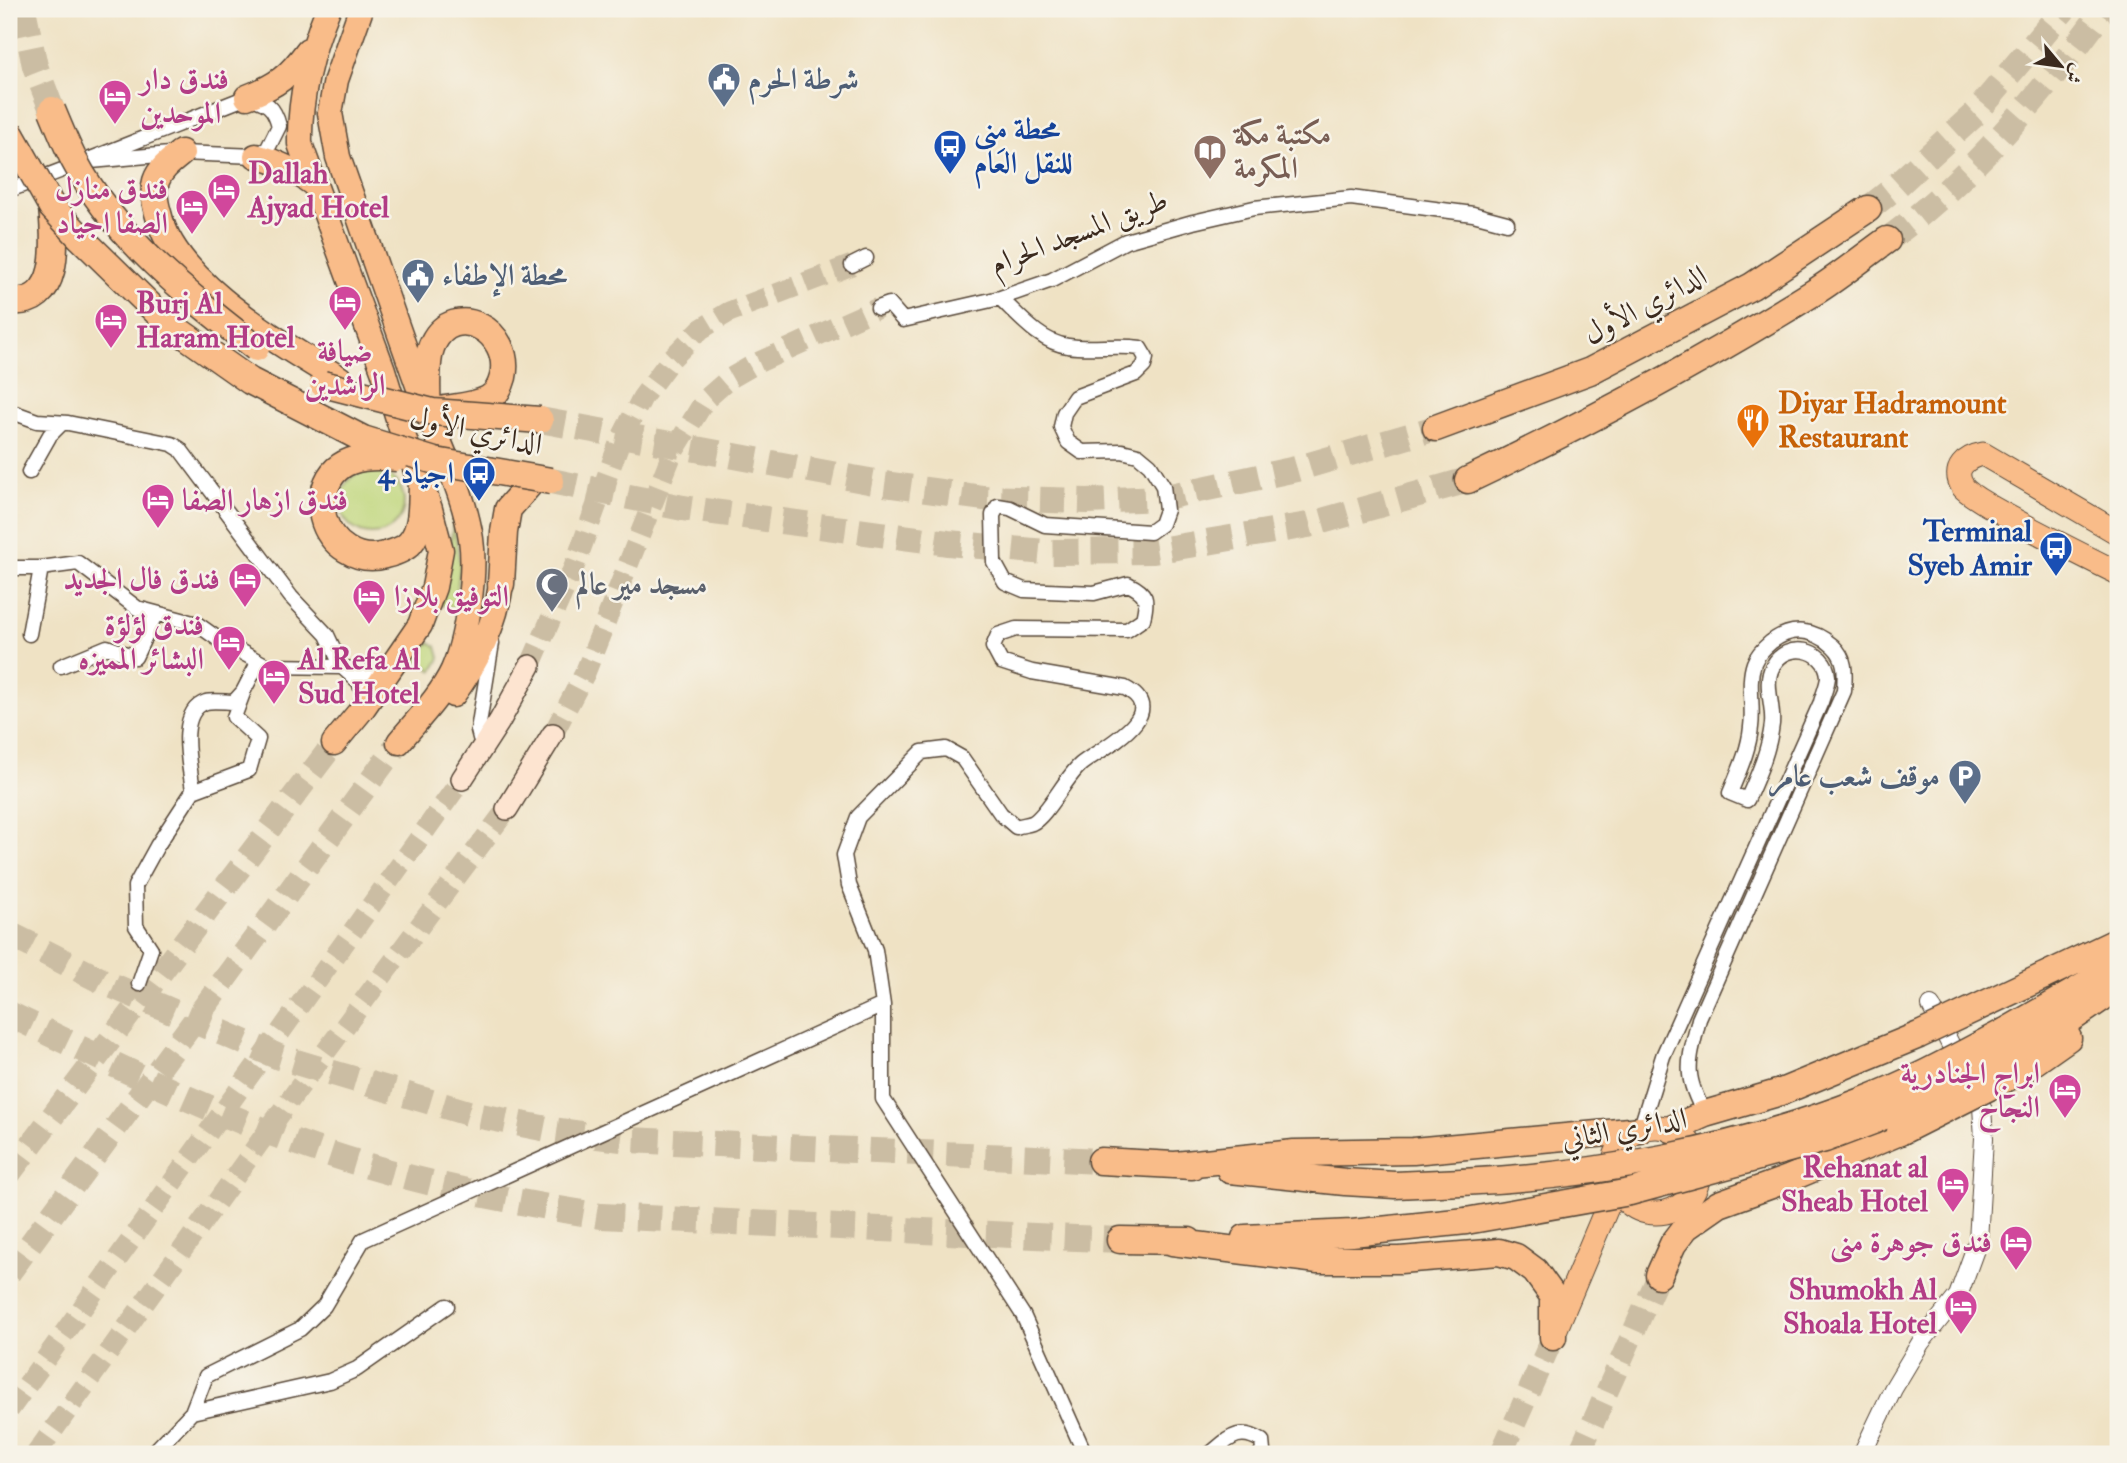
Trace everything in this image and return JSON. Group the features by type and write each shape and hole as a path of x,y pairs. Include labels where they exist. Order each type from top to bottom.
{"highway":[{"path":"328,9 315,41 299,115 300,144 422,486 441,550 420,625 383,681 334,743"},
{"path":"361,9 336,80 330,113 338,157 461,499 471,537 473,562 461,645 453,670 399,742 426,730 478,657 492,622 501,584"},
{"path":"247,97 272,87 291,73 315,41"},
{"name":"الدائري الأول","path":"52,110 74,161 110,214 155,264 197,302 257,348 331,382 430,412 540,420"},
{"name":"الدائري الأول","path":"9,131 52,207 81,238 169,324 250,381 363,439 435,461 542,480 508,509 501,584"},
{"path":"181,153 164,167 156,181 155,200 172,250 219,298 331,382"},
{"path":"256,156 278,162 315,185"},
{"path":"326,211 354,202"},
{"path":"9,301 27,300 40,292 53,268 55,244 52,207"},
{"name":"الدائري الأول","path":"1436,428 1590,371 1752,286 1868,209"},
{"path":"1468,480 1570,431 1714,351 1815,291 1887,240"},
{"path":"469,323 494,335 502,348 505,362 502,381 495,393 478,402 430,412 431,345 441,331 453,324 469,323"},
{"path":"422,486 420,522 410,543 395,552 376,558 363,558 344,548 323,517 325,485 337,468 355,458 381,456 435,461"},
{"path":"1671,1129 1705,1114 1781,1092 1919,1035 2042,977 2115,947"},
{"name":"الدائري الثاني","path":"1101,1161 1395,1185 1532,1179 1631,1163 1745,1139 1862,1101 1927,1074 2013,1051 2093,981 2115,947"},
{"name":"الدائري الثاني","path":"1120,1240 1172,1242 1352,1233 1466,1221 1630,1192 1825,1139 1873,1121 1920,1100 2013,1051 2071,1019 2118,987"},
{"path":"1659,1275 1673,1244 1686,1227 1718,1204 1827,1164 1900,1132 2013,1051 2118,1005"},
{"path":"1175,1165 1294,1153 1413,1151 1640,1129"},
{"path":"1172,1242 1318,1260 1400,1260 1499,1252 1516,1257 1535,1271 1553,1296 1553,1337"}],"main road":[{"path":"2118,533 1983,454 1970,456 1962,464 1958,474 1963,488 1985,503 2118,573"},
{"path":"462,779 530,666"},
{"path":"507,809 554,734"},
{"path":"1661,1126 1671,1129 1692,1144 1698,1156 1698,1182 1683,1204 1658,1213 1645,1211 1633,1206 1616,1186 1613,1173 1615,1159 1629,1136 1640,1129 1661,1126"},
{"path":"1553,1337 1616,1186"},
{"path":"1659,1275 1683,1204"}],"street":[{"path":"9,190 91,161 139,139 247,97 265,102 276,115 279,127 268,148 256,156 181,153 91,161"},
{"name":"طريق المسجد الحرام","path":"884,306 903,320 1000,298 1052,280 1126,241 1254,208 1351,198 1472,214 1507,223"},
{"path":"852,265 866,258"},
{"path":"1000,298 1031,327 1052,341 1066,346 1125,345 1140,348 1146,358 1136,374 1076,397 1064,413 1061,427 1069,442 1082,452 1122,451 1138,455 1150,465 1163,486 1166,510 1161,524 1150,532 1045,525 1010,508 998,506 993,515 994,562 1005,582 1024,590 1094,593 1128,583 1141,590 1147,603 1143,619 1127,630 1016,629 998,635 993,647 1001,662 1032,672 1125,688 1133,692 1140,704 1138,718 1124,736 1079,765 1034,822 1016,827 1001,814 962,758 946,749 922,752 858,817 844,855 849,885 875,950 883,1005 883,1099 1023,1315 1085,1454"},
{"path":"15,412 37,421 62,423 172,444 180,449 291,597 327,635 342,667 359,682 363,694 363,708"},
{"path":"29,472 50,435 62,423"},
{"path":"9,568 41,568 78,563 137,608 197,624 258,663 267,666 342,667 365,672 383,681"},
{"path":"29,634 41,568"},
{"path":"61,666 107,647 135,657 156,613"},
{"path":"486,743 480,738 478,730 492,646 492,622"},
{"path":"1640,1129 1663,1056 1821,702 1828,677 1824,663 1812,653 1797,649 1782,654 1773,665 1768,679 1773,720 1769,748 1747,800 1730,793 1746,755 1752,725 1751,684 1754,662 1764,648 1782,634 1803,630 1836,648 1845,665 1844,691 1699,1019 1688,1065 1691,1087 1705,1114"},
{"path":"139,984 150,949 136,926 135,886 193,791 249,769 253,762 258,739 234,717 258,663"},
{"path":"193,791 186,751 188,729 195,709 205,702 234,702 243,692"},
{"path":"152,1454 192,1412 206,1376 300,1329 324,1306 363,1240 883,1005"},
{"path":"1862,1454 1893,1389 1921,1342 1958,1296 1978,1241 1984,1138 1982,1107 1931,1006"},
{"path":"192,1412 330,1381 357,1369 447,1306"},
{"path":"1210,1454 1235,1435 1251,1434 1262,1441 1261,1454"}],"green space":[{"path":"372,470 384,472 395,479 402,490 402,514 395,525 384,532 372,534 360,532 349,525 342,514 340,502 342,490 349,479 360,472"},
{"path":"453,519 460,565 455,607 439,605 449,563"},
{"path":"430,642 437,647 440,658 433,671 412,661"}],"tunnel":[{"path":"23,9 35,66 52,110"},
{"path":"1868,209 1975,114 2064,9"},
{"path":"1887,240 1947,190 2004,133 2031,103 2104,9"},
{"path":"530,666 574,567 620,441 642,398 671,359 701,329 729,312 852,265"},
{"path":"553,734 585,673 672,454 705,400 729,379 757,363 878,308"},
{"path":"540,420 885,484 983,498 1087,501 1161,498 1296,469 1436,428"},
{"path":"551,481 683,508 948,543 1045,552 1153,551 1308,525 1468,480"},
{"path":"9,1273 399,742"},
{"path":"9,1174 334,743"},
{"path":"9,1410 462,779"},
{"path":"36,1454 295,1093 507,809"},
{"path":"9,934 106,983 279,1057 475,1115 552,1130 628,1140 1101,1161"},
{"path":"9,1014 153,1083 301,1144 412,1178 525,1203 601,1216 1120,1240"},
{"path":"1579,1454 1659,1275"},
{"path":"1501,1454 1553,1337"}],"place":[{"name":"شرطة الحرم","path":"724,109"},
{"name":"فندق دار الموحدین","path":"115,126"},
{"name":"محطة مِنى للنقل العام","path":"950,176"},
{"name":"مكتبة مكة المكرمة","path":"1210,181"},
{"name":"Dallah Ajyad Hotel","path":"224,220"},
{"name":"فندق منازل الصفا اجیاد","path":"192,236"},
{"name":"محطة الإطفاء","path":"418,305"},
{"name":"ضيافة الراشدين","path":"345,332"},
{"name":"Burj Al Haram Hotel","path":"111,350"},
{"name":"Diyar Hadramount Restaurant","path":"1753,450"},
{"name":"اجياد 4","path":"479,503"},
{"name":"فندق ازهار الصفا","path":"158,530"},
{"name":"Terminal Syeb Amir","path":"2056,578"},
{"name":"فندق فال الجديد","path":"245,609"},
{"name":"مسجد مير عالم","path":"552,614"},
{"name":"التوفيق بلازا","path":"369,626"},
{"name":"فندق لؤلؤة البشائر المميزه","path":"229,672"},
{"name":"Al Refa Al Sud Hotel","path":"274,706"},
{"name":"موقف شعب عامر","path":"1965,806"},
{"name":"ابراج الجنادرية النجاح","path":"2065,1120"},
{"name":"Rehanat al Sheab Hotel","path":"1953,1214"},
{"name":"فندق جوهرة منى","path":"2016,1272"},
{"name":"Shumokh Al Shoala Hotel","path":"1961,1336"}]}
